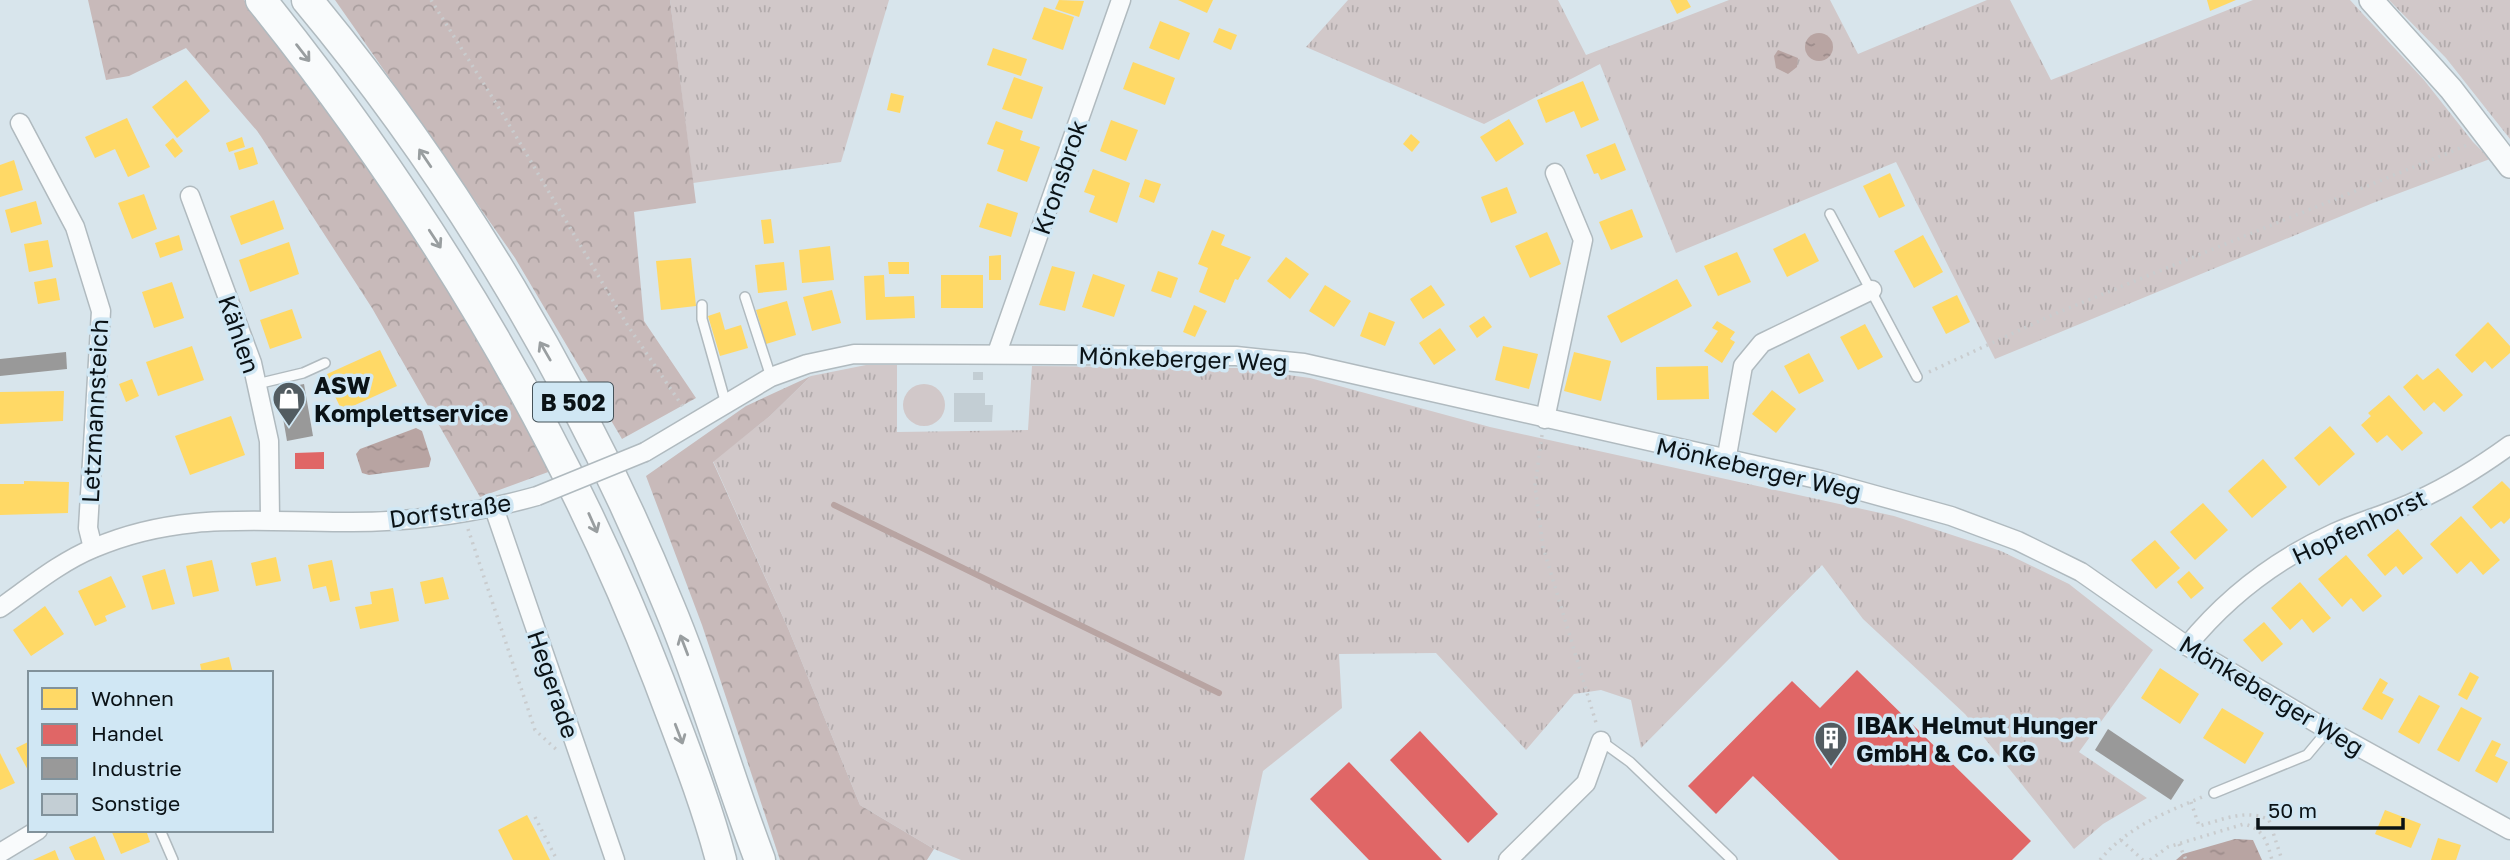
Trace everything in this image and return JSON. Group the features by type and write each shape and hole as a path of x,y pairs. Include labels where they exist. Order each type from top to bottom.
{"highway":[{"name":"B 502","path":"261,0 307,57 408,197 475,302 534,407 589,515 634,618 691,765 721,860"},
{"name":"B 502","path":"307,0 402,125 442,183 520,306 588,432 669,606 721,742 758,856"}],"street":[{"name":"Kronsbrok","path":"997,353 1121,0"},
{"path":"2371,0 2420,52 2510,166"},
{"name":"Letzmannsteich","path":"20,123 75,227 101,312 88,528 93,548"},
{"path":"1545,419 1583,240 1555,173"},
{"name":"Kählen","path":"190,196 252,363 269,441 270,518"},
{"path":"1726,461 1743,366 1751,354 1762,344 1872,290"},
{"name":"Dorfstraße","path":"0,608 56,569 93,548 128,536 209,520 270,518 352,522 463,514 494,508 537,496 645,452 771,377 807,364 854,354 931,353"},
{"name":"Mönkeberger Weg","path":"931,353 1236,356 1304,363 1859,490 1951,516 2018,541 2081,572 2187,646 2328,730 2510,830"},
{"name":"Hopfenhorst","path":"2187,646 2205,623 2245,588 2286,559 2333,533 2417,500 2475,470 2510,445"},
{"name":"Hegerade","path":"494,508 615,860"},
{"path":"1508,860 1586,783 1601,741"},
{"path":"0,853 35,832"}],"lane":[{"path":"1830,214 1917,377"},
{"path":"745,297 771,377"},
{"path":"702,305 702,319 726,404"},
{"path":"257,384 303,373 325,363"},
{"path":"2214,793 2307,755 2328,730"},
{"path":"1601,741 1630,762 1732,860"},
{"path":"161,832 173,860"}],"path":[{"path":"430,0 504,116 628,326 695,423"},
{"path":"1917,377 2059,312 2487,136"},
{"path":"1545,419 1535,486 1543,547 1601,741"},
{"path":"463,514 535,730 559,753"},
{"path":"2100,860 2147,821 2214,793"},
{"path":"2191,802 2199,826 2247,813 2258,814 2269,820 2282,860"},
{"path":"534,817 557,860"},
{"path":"2150,860 2168,847 2244,824 2256,827 2267,840 2272,860"},
{"path":"2121,840 2143,860"},
{"path":"2179,844 2186,860"}],"green space":[{"path":"88,0 244,0 311,79 442,269 551,471 480,497 372,308 258,132 186,48 129,76 106,80"},
{"path":"335,0 670,0 696,203 634,212 644,321 696,398 622,439 515,258"},
{"path":"670,0 889,0 841,162 693,183"},
{"path":"1348,0 1558,0 1586,55 1729,0 1830,0 1858,54 1987,0 2010,0 2051,80 2253,0 2350,0 2424,80 2473,142 2490,159 2373,203 1995,359 1896,162 1676,253 1600,64 1484,124 1306,47"},
{"path":"2389,0 2510,0 2510,139 2446,58"},
{"path":"866,365 897,365 897,432 1028,430 1032,366 1237,368 1310,378 1490,427 1894,516 2001,551 2069,584 2153,650 2079,752 2147,798 2103,824 2074,849 1965,714 1863,619 1822,565 1641,748 1631,700 1601,690 1574,694 1526,750 1436,653 1339,654 1342,708 1263,771 1244,860 961,860 934,849 860,805 788,628 713,461 770,416 811,376"},
{"path":"811,376 770,416 713,462 788,628 860,805 934,849 927,860 780,860 702,625 646,476 746,406"},
{"path":"924,384 939,390 945,405 939,420 924,426 909,420 903,405 909,390"}],"water":[{"path":"1819,33 1829,37 1833,47 1829,57 1819,61 1809,57 1805,47 1809,37"},
{"path":"1778,50 1798,58 1797,67 1788,74 1776,68 1774,56"},
{"path":"416,428 422,431 431,459 429,467 369,475 362,473 356,454 360,449"},
{"path":"2235,839 2253,840 2262,860 2176,860 2183,854"}],"building: Wohnen":[{"path":"1059,0 1084,1 1079,17 1055,9"},
{"path":"1178,0 1213,0 1207,13"},
{"path":"1670,0 1687,0 1691,7 1677,14"},
{"path":"2207,0 2236,0 2210,11"},
{"path":"1044,7 1074,17 1063,50 1032,39"},
{"path":"1160,21 1190,33 1179,60 1149,48"},
{"path":"1219,28 1237,35 1231,50 1213,42"},
{"path":"993,48 1027,59 1021,76 987,65"},
{"path":"1133,62 1175,78 1165,105 1123,89"},
{"path":"1014,77 1043,87 1032,119 1002,109"},
{"path":"186,80 210,111 177,138 152,107"},
{"path":"1583,81 1599,120 1581,128 1574,111 1546,123 1537,100"},
{"path":"891,93 904,96 900,113 887,110"},
{"path":"127,118 150,167 128,177 115,149 95,158 85,137"},
{"path":"1509,119 1524,144 1496,162 1480,137"},
{"path":"1111,120 1138,130 1126,161 1100,151"},
{"path":"996,121 1023,131 1020,140 1040,147 1027,182 997,171 1004,150 987,144"},
{"path":"1411,134 1420,142 1412,152 1403,144"},
{"path":"242,137 245,147 229,152 226,143"},
{"path":"173,138 183,151 175,158 165,145"},
{"path":"1615,143 1626,170 1601,180 1598,173 1594,174 1586,155"},
{"path":"253,147 258,164 239,170 234,153"},
{"path":"14,160 23,190 0,197 0,165"},
{"path":"1093,169 1130,183 1117,223 1089,212 1095,196 1084,192"},
{"path":"1890,173 1905,206 1879,218 1863,186"},
{"path":"1145,179 1161,184 1154,203 1139,197"},
{"path":"1507,187 1517,213 1491,223 1481,197"},
{"path":"144,194 157,229 132,239 118,203"},
{"path":"274,200 284,229 241,245 230,216"},
{"path":"36,201 42,224 11,233 5,210"},
{"path":"987,203 1018,213 1011,237 979,227"},
{"path":"1632,209 1643,237 1611,250 1599,222"},
{"path":"771,219 774,243 764,244 761,220"},
{"path":"1212,230 1225,235 1221,245 1251,257 1238,280 1235,279 1225,303 1199,292 1208,268 1198,264"},
{"path":"1547,232 1561,264 1530,278 1515,246"},
{"path":"1805,233 1819,261 1787,277 1773,249"},
{"path":"179,235 183,250 160,258 155,243"},
{"path":"1923,235 1943,272 1914,288 1894,251"},
{"path":"48,240 53,267 29,272 24,244"},
{"path":"289,242 299,274 250,292 239,260"},
{"path":"830,246 834,280 802,283 799,250"},
{"path":"1737,252 1751,282 1718,296 1704,266"},
{"path":"1001,255 1001,280 989,280 989,256"},
{"path":"1286,257 1309,274 1290,299 1267,281"},
{"path":"691,258 696,306 661,310 656,261"},
{"path":"784,262 787,290 758,293 755,265"},
{"path":"888,262 909,262 909,274 889,274"},
{"path":"1052,266 1075,272 1065,311 1039,305"},
{"path":"1158,271 1178,278 1171,298 1151,291"},
{"path":"1093,274 1125,285 1114,317 1082,307"},
{"path":"884,275 885,297 914,296 915,318 866,320 864,276"},
{"path":"941,275 983,275 983,308 941,308"},
{"path":"56,278 60,300 38,304 34,282"},
{"path":"1677,279 1692,306 1621,343 1607,316"},
{"path":"172,282 184,318 154,328 142,292"},
{"path":"1325,285 1351,301 1334,327 1309,311"},
{"path":"1431,285 1445,305 1423,319 1410,299"},
{"path":"832,290 841,323 812,331 803,297"},
{"path":"1957,295 1970,322 1946,334 1932,307"},
{"path":"787,301 796,335 766,344 756,310"},
{"path":"1194,305 1207,311 1195,337 1183,332"},
{"path":"292,309 302,338 270,349 260,320"},
{"path":"720,312 725,330 741,325 748,348 720,356 708,316"},
{"path":"1369,312 1395,322 1385,346 1360,336"},
{"path":"1484,316 1492,327 1477,338 1469,326"},
{"path":"1717,321 1735,332 1730,339 1735,342 1722,363 1704,351 1718,331 1712,328"},
{"path":"2488,322 2510,346 2510,353 2492,369 2485,361 2472,373 2455,355"},
{"path":"1865,324 1883,357 1858,370 1840,337"},
{"path":"1440,328 1456,350 1434,365 1419,343"},
{"path":"192,346 204,380 158,396 146,362"},
{"path":"1503,346 1538,354 1529,389 1495,380"},
{"path":"380,350 397,386 342,411 325,375"},
{"path":"1574,352 1611,361 1601,401 1564,391"},
{"path":"1809,353 1824,381 1799,394 1784,366"},
{"path":"1708,366 1709,399 1657,400 1656,367"},
{"path":"2438,368 2463,395 2444,412 2434,402 2424,411 2403,387 2417,374 2423,380"},
{"path":"132,379 139,396 126,402 119,384"},
{"path":"1772,390 1796,409 1776,433 1752,414"},
{"path":"64,391 63,421 0,424 0,392"},
{"path":"2389,395 2423,433 2402,451 2387,435 2377,443 2361,425 2371,416 2368,413"},
{"path":"231,416 245,455 190,475 175,436"},
{"path":"2330,426 2355,454 2319,486 2294,458"},
{"path":"2263,459 2287,487 2252,518 2228,491"},
{"path":"24,481 69,482 68,513 0,515 0,484 24,484"},
{"path":"2502,481 2510,489 2510,518 2504,524 2501,521 2491,529 2472,507"},
{"path":"2203,503 2228,530 2195,560 2170,532"},
{"path":"2461,516 2500,560 2483,575 2471,561 2457,574 2430,544"},
{"path":"2398,529 2423,558 2403,575 2396,566 2385,576 2367,555"},
{"path":"2155,540 2180,568 2156,589 2131,560"},
{"path":"2346,555 2382,596 2363,612 2351,598 2342,607 2318,579"},
{"path":"276,557 281,581 256,586 251,563"},
{"path":"212,560 219,591 193,597 186,566"},
{"path":"332,560 340,600 330,602 326,586 313,589 308,565"},
{"path":"165,569 175,604 152,610 142,576"},
{"path":"2189,571 2204,588 2191,599 2177,582"},
{"path":"111,576 126,607 105,616 107,621 95,626 78,591"},
{"path":"443,577 449,599 425,604 420,582"},
{"path":"2300,582 2331,618 2313,633 2302,619 2290,630 2271,608"},
{"path":"393,588 399,621 360,629 355,607 372,604 370,592"},
{"path":"45,606 64,634 31,656 13,630"},
{"path":"2264,622 2283,644 2262,662 2243,640"},
{"path":"229,657 232,671 202,671 200,664"},
{"path":"2160,668 2199,694 2180,724 2141,698"},
{"path":"2470,672 2479,677 2467,700 2458,695"},
{"path":"2380,678 2388,683 2382,693 2394,699 2382,720 2362,709"},
{"path":"2419,695 2440,706 2419,744 2398,732"},
{"path":"2461,707 2482,718 2459,762 2437,750"},
{"path":"2222,708 2264,733 2245,764 2203,738"},
{"path":"2492,740 2501,744 2495,756 2508,762 2497,783 2475,771"},
{"path":"28,742 28,770 16,748"},
{"path":"0,753 15,783 0,790"},
{"path":"2385,810 2421,824 2411,848 2375,834"},
{"path":"527,815 550,860 513,860 498,830"},
{"path":"112,832 147,832 150,842 121,854"},
{"path":"95,836 105,860 75,860 69,847"},
{"path":"2438,838 2461,845 2456,860 2431,860"},
{"path":"55,850 59,860 33,860"}],"building: Handel":[{"path":"324,452 324,469 295,469 295,453"},
{"name":"IBAK Helmut Hunger GmbH & Co. KG","path":"1857,670 2031,841 2012,860 1839,860 1753,776 1716,814 1688,786 1792,681 1820,708"},
{"path":"1420,731 1498,814 1468,843 1390,760"},
{"path":"1349,762 1442,860 1369,860 1310,799"}],"building: Industrie":[{"path":"66,352 67,369 0,376 0,359"},
{"path":"304,384 313,436 287,441 278,389"},
{"path":"2108,729 2184,780 2171,800 2095,750"}],"building: Sonstige":[{"path":"973,372 983,372 983,380 973,380"},
{"path":"954,393 985,393 985,405 993,405 992,422 954,422"}],"waterway":[{"path":"834,505 1219,693"}],"place":[{"name":"ASW Komplettservice","path":"289,428"},
{"name":"IBAK Helmut Hunger GmbH & Co. KG","path":"1831,768"}]}
